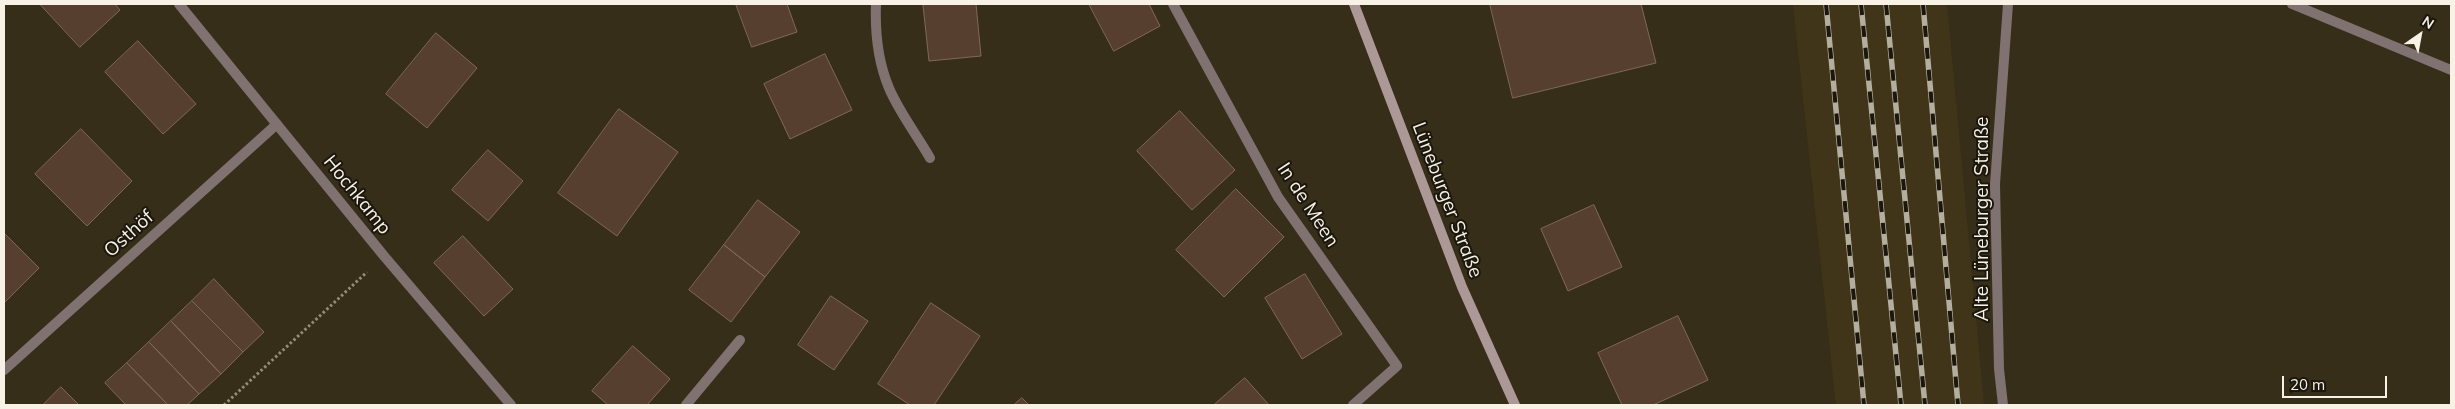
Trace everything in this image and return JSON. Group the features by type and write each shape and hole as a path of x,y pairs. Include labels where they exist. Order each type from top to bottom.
{"main road":[{"name":"Lüneburger Straße","path":"1354,4 1462,287 1515,405"}],"street":[{"name":"Hochkamp","path":"179,4 384,256 511,405"},
{"path":"876,4 875,24 889,88 930,158"},
{"name":"In de Meen","path":"1173,4 1278,197 1397,366 1353,405"},
{"name":"Alte Lüneburger Straße","path":"2003,405 1999,369 1996,184 2008,4"},
{"path":"2292,4 2451,70"},
{"name":"Osthöf","path":"4,370 277,124"},
{"path":"686,405 740,340"}],"path":[{"path":"224,405 384,256"}],"shaded area":[{"path":"1793,4 1947,4 1984,405 1836,405"}],"building":[{"path":"40,4 115,4 120,10 80,47"},
{"path":"736,4 787,4 797,32 752,47"},
{"path":"976,4 981,56 929,61 923,5"},
{"path":"1089,4 1149,4 1160,26 1114,51"},
{"path":"1490,4 1641,4 1656,63 1513,98"},
{"path":"436,33 477,68 427,128 386,94"},
{"path":"138,41 196,104 163,134 105,72"},
{"path":"825,54 852,110 790,139 764,84"},
{"path":"619,109 678,152 617,236 558,193"},
{"path":"1180,111 1235,170 1192,210 1137,151"},
{"path":"81,129 132,181 87,226 35,174"},
{"path":"488,150 523,181 488,221 452,190"},
{"path":"1236,189 1284,237 1224,297 1176,250"},
{"path":"758,200 800,232 765,277 724,245"},
{"path":"1594,205 1622,267 1568,291 1541,229"},
{"path":"4,233 39,268 4,303"},
{"path":"463,236 513,289 484,316 434,263"},
{"path":"724,245 765,277 731,322 689,290"},
{"path":"1305,274 1342,334 1302,359 1265,298"},
{"path":"214,279 264,332 243,352 192,301"},
{"path":"831,296 868,321 834,370 798,345"},
{"path":"192,301 243,352 221,374 171,321"},
{"path":"931,303 980,336 934,405 910,405 878,384"},
{"path":"1678,316 1708,380 1653,405 1622,405 1598,353"},
{"path":"171,321 221,374 199,394 149,342"},
{"path":"149,342 199,394 187,405 168,405 127,363"},
{"path":"633,346 670,379 647,405 608,405 592,391"},
{"path":"127,363 168,405 126,405 105,383"},
{"path":"1245,378 1269,405 1214,405"},
{"path":"61,387 79,405 43,405"},
{"path":"1022,398 1029,405 1014,405"}],"railway":[{"path":"1826,4 1864,405"},
{"path":"1861,4 1901,405"},
{"path":"1886,4 1925,405"},
{"path":"1923,4 1958,405"}]}
